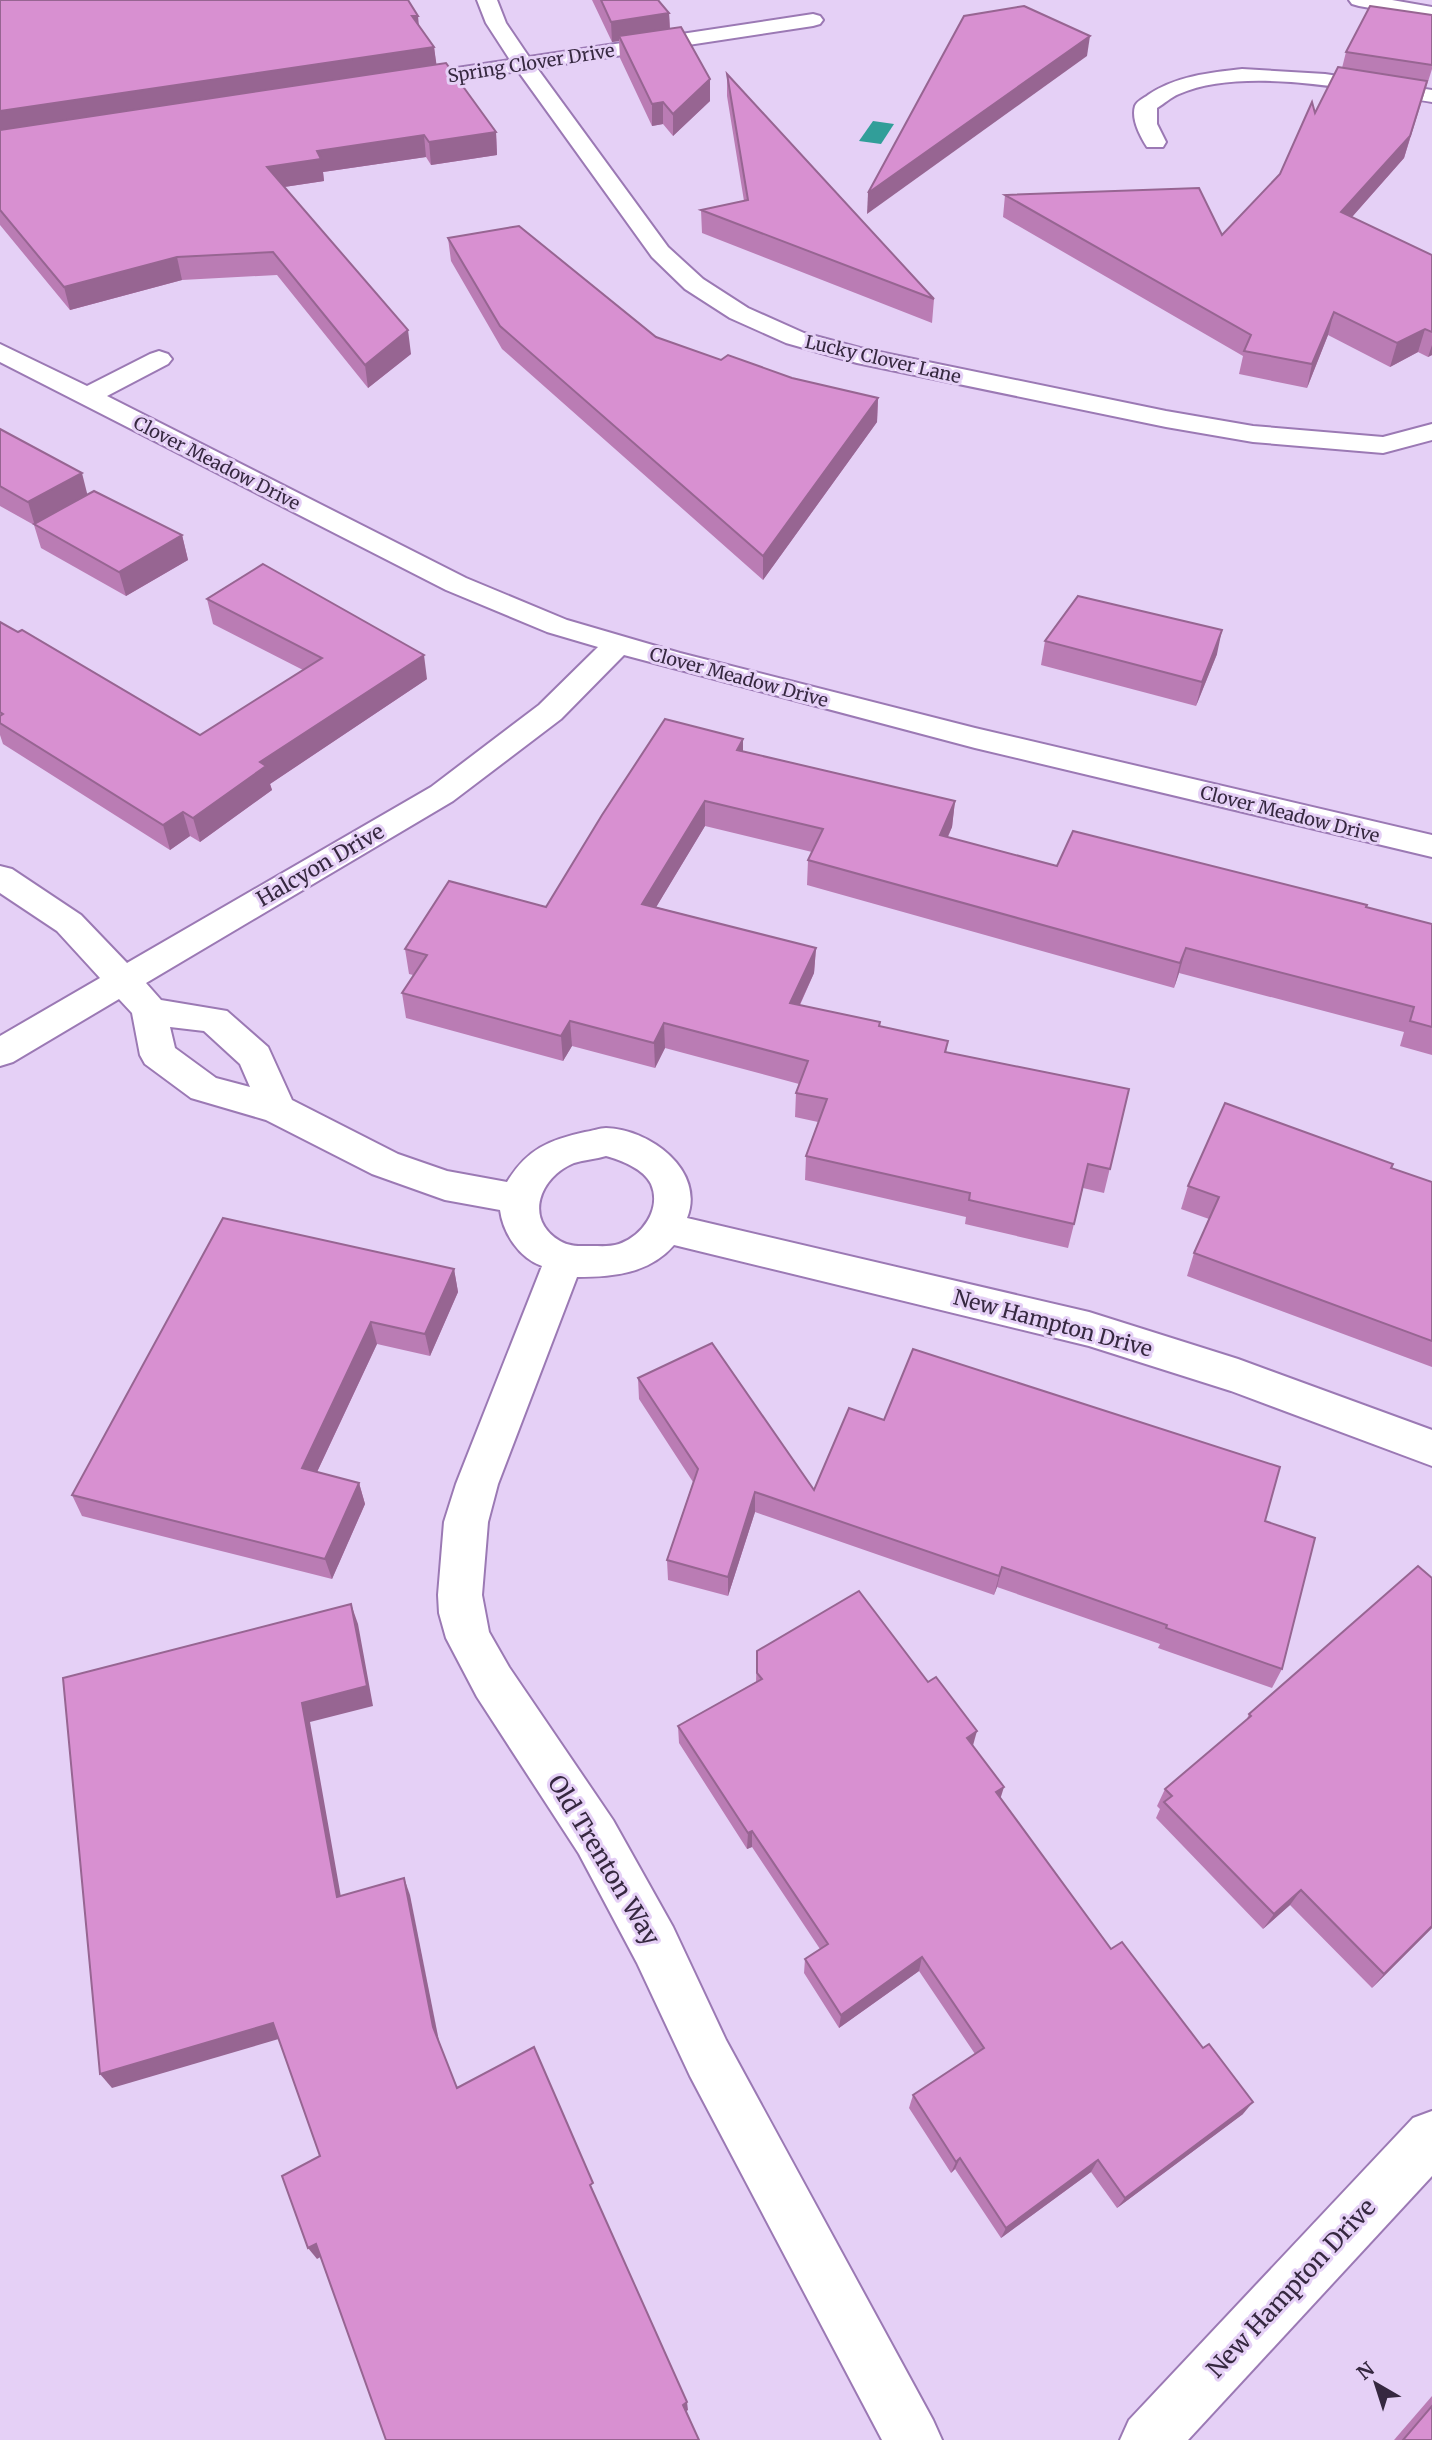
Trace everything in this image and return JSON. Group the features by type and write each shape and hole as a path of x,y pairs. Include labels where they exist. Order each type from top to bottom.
{"street":[{"name":"Lucky Clover Lane","path":"487,0 496,23 523,64 648,236 676,269 714,299 776,330 857,355 1253,434 1383,445 1432,432"},
{"path":"1359,0 1432,13"},
{"name":"Spring Clover Drive","path":"381,86 813,20"},
{"path":"1155,142 1146,124 1146,106 1159,95 1213,79 1277,75 1432,96"},
{"name":"Clover Meadow Drive","path":"0,352 456,584 504,606 617,645 975,738 1432,846"},
{"path":"86,397 159,359"},
{"name":"Halcyon Drive","path":"0,1053 442,794 550,712 617,645"},
{"path":"0,877 69,923 151,1011 158,1055 204,1088 278,1110 385,1164 445,1185 519,1199"},
{"path":"151,1011 214,1020 255,1056 278,1110"},
{"path":"606,1142 631,1147 653,1159 667,1176 674,1196 671,1217 664,1228 661,1236 643,1250 621,1259 597,1264 564,1259 550,1254 532,1241 521,1223 519,1199 522,1186 535,1167 555,1153 580,1144 606,1142"},
{"name":"New Hampton Drive","path":"664,1228 1089,1329 1238,1376 1432,1448"},
{"name":"Old Trenton Way","path":"564,1259 477,1484 466,1522 461,1571 461,1613 464,1626 477,1658 596,1837 649,1933 708,2058 913,2440"},
{"name":"New Hampton Drive","path":"1149,2440 1432,2137"}],"shaded area":[{"path":"873,121 894,124 881,144 859,141"}],"building":[{"path":"0,0 408,0 418,16 412,16 434,47 0,111"},
{"path":"601,0 658,0 669,13 611,22"},
{"path":"1024,6 1090,36 868,193 964,16"},
{"path":"1370,6 1432,15 1432,65 1346,52"},
{"path":"681,27 710,79 673,114 663,102 652,104 619,36"},
{"path":"446,63 496,132 429,142 424,135 317,151 321,159 267,167 408,330 365,365 273,252 177,257 64,287 0,210 0,130"},
{"path":"1338,67 1427,81 1410,136 1341,212 1432,255 1432,332 1425,329 1397,343 1334,312 1312,364 1244,351 1251,335 1005,195 1199,188 1222,235 1280,174 1312,102 1315,113"},
{"path":"727,74 934,299 701,210 748,200"},
{"path":"519,226 656,337 721,360 728,355 792,378 878,398 763,556 500,326 448,238"},
{"path":"0,429 82,473 28,502 0,486"},
{"path":"94,491 182,535 119,572 34,524"},
{"path":"263,564 424,655 260,762 266,766 193,818 183,812 163,825 0,723 0,716 3,714 0,712 0,622 18,632 22,630 200,735 322,658 207,599"},
{"path":"1078,596 1222,630 1202,682 1045,641"},
{"path":"665,719 743,739 737,750 955,801 940,835 1057,866 1073,831 1432,924 1432,1027 1410,1021 1414,1007 1186,948 1180,963 808,860 823,829 705,801 642,904 816,948 790,1003 880,1022 879,1026 948,1041 945,1052 1129,1089 1110,1169 1088,1164 1074,1224 969,1200 970,1193 806,1156 827,1099 796,1093 808,1061 664,1023 654,1043 570,1021 561,1036 402,993 427,955 405,949 449,881 546,907"},
{"path":"1225,1103 1393,1164 1391,1168 1432,1182 1432,1341 1194,1253 1219,1197 1188,1186"},
{"path":"223,1218 454,1269 425,1334 371,1322 302,1468 359,1483 325,1559 72,1495"},
{"path":"712,1343 814,1490 849,1408 884,1420 913,1349 1280,1467 1265,1521 1315,1538 1282,1669 1002,1567 999,1576 755,1492 728,1577 667,1560 698,1469 638,1378"},
{"path":"1418,1566 1432,1578 1432,1926 1384,1974 1301,1890 1274,1914 1164,1802 1172,1796 1165,1789 1251,1716 1249,1714"},
{"path":"859,1591 928,1682 936,1677 977,1731 967,1738 1004,1787 996,1792 1111,1949 1122,1942 1203,2048 1209,2044 1253,2102 1125,2198 1098,2160 1006,2228 960,2158 956,2162 913,2095 984,2048 922,1957 841,2015 805,1959 828,1944 752,1831 748,1833 678,1726 762,1679 757,1673 757,1651"},
{"path":"351,1604 367,1686 302,1703 337,1897 404,1878 433,2027 457,2088 534,2047 593,2183 590,2185 687,2402 683,2405 699,2440 386,2440 316,2244 308,2248 282,2176 320,2156 273,2023 100,2074 63,1678"},
{"path":"1432,2406 1432,2440 1403,2440"}]}
